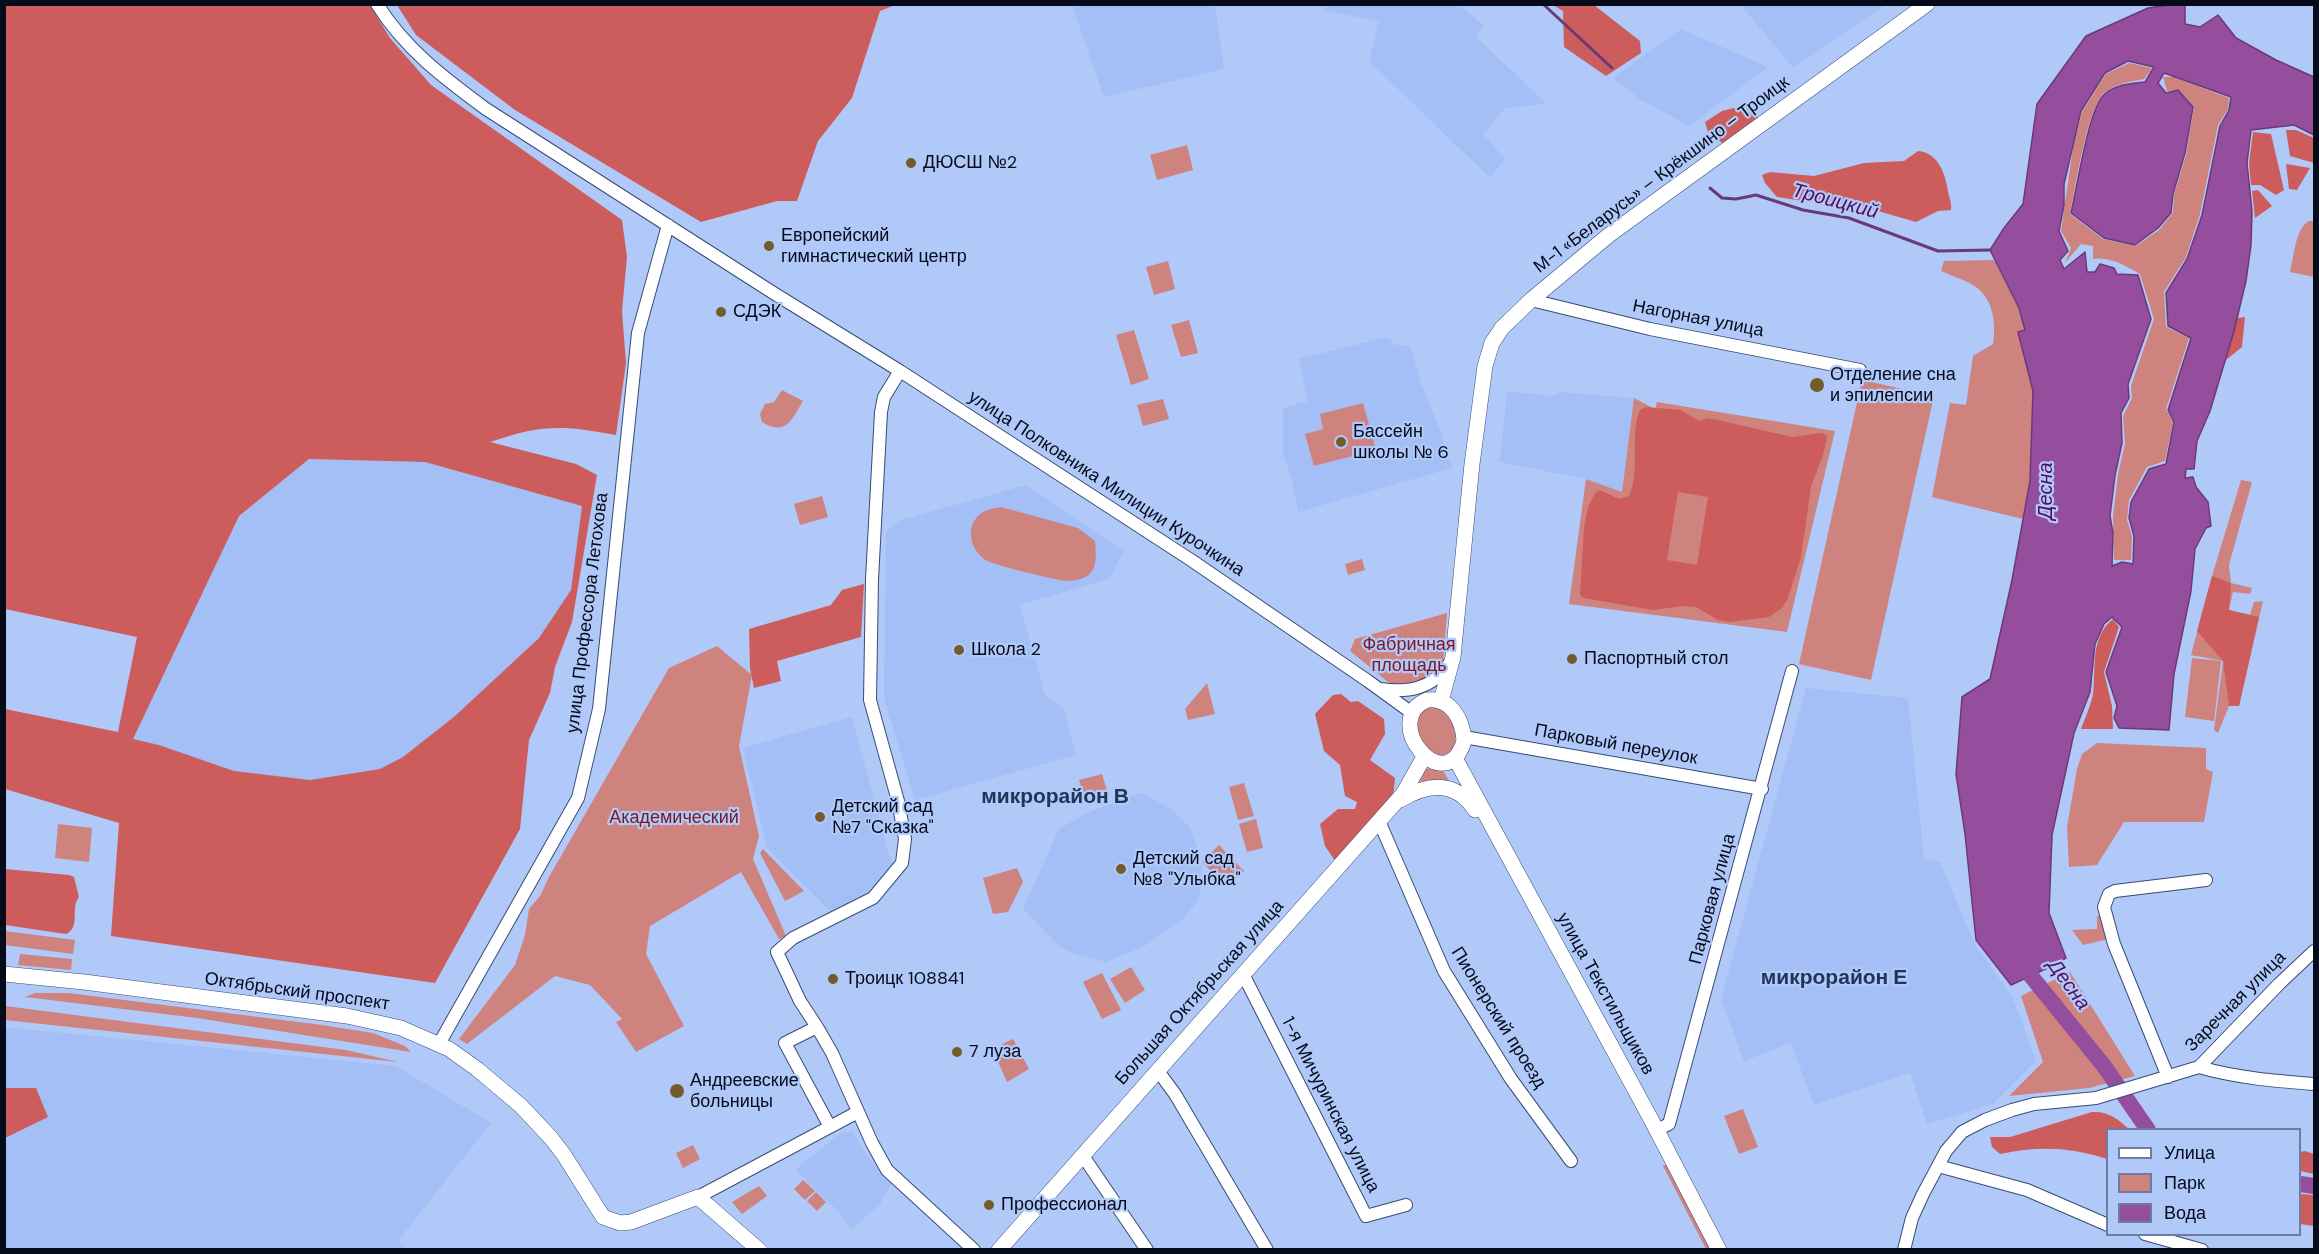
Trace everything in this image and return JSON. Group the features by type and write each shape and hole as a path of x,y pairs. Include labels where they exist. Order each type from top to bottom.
{"main road":[{"name":"М-1 «Беларусь» – Крёкшино – Троицк","path":"1441,701 1453,657 1472,464 1488,355 1492,342 1502,328 1531,300 1609,235 1927,4"},
{"path":"1427,700 1441,701 1454,710 1464,737 1462,747 1455,758 1443,763 1433,762 1419,752 1410,729 1412,713 1421,703 1427,700"},
{"name":"Большая Октябрьская улица","path":"999,1250 1393,805 1424,757"},
{"name":"улица Текстильщиков","path":"1455,758 1657,1130 1719,1250"},
{"path":"1393,805 1415,791 1425,788 1449,789 1469,800 1488,831 1498,837"},
{"name":"Октябрьский проспект","path":"4,974 347,1016 401,1028 439,1044 477,1069 521,1106 557,1147 603,1217 620,1223 631,1222 699,1197"},
{"path":"699,1197 759,1250"}],"street":[{"name":"улица Полковника Милиции Курочкина","path":"377,4 405,42 440,75 486,108 775,294 900,371 1191,560 1412,713"},
{"name":"улица Профессора Летохова","path":"439,1044 578,798 598,709 638,333 668,225"},
{"name":"Нагорная улица","path":"1531,300 1650,329 1860,370"},
{"path":"900,371 884,397 881,412 872,579 870,700 898,801 905,839 902,862 873,898 793,938 777,952 800,1001 832,1053 866,1130 887,1170 974,1250"},
{"path":"1379,688 1410,690 1423,687 1442,674 1453,657"},
{"name":"Парковая улица","path":"1657,1130 1669,1124 1762,789 1792,671"},
{"name":"Парковый переулок","path":"1464,737 1762,789"},
{"name":"Пионерский проезд","path":"1379,820 1444,971 1511,1079 1571,1161"},
{"path":"2168,1077 2114,944 2104,907 2109,894 2115,891 2206,880"},
{"name":"Заречная улица","path":"1904,1250 1912,1218 1946,1151 1962,1132 1985,1120 2034,1104 2096,1098 2199,1067 2314,951"},
{"name":"1-я Мичуринская улица","path":"1243,974 1366,1216 1406,1205"},
{"path":"817,1027 785,1044 830,1127"},
{"path":"2199,1067 2229,1074 2314,1084"},
{"path":"1158,1071 1267,1250"},
{"path":"699,1197 858,1112"},
{"path":"1083,1156 1147,1250"},
{"path":"1938,1166 2026,1190 2106,1224"},
{"path":"2152,1236 2202,1250"}],"shaded area":[{"path":"5,4 370,5 390,38 431,85 622,220 627,257 622,311 626,363 616,435 582,429 553,428 524,432 490,442 576,464 597,475 572,622 555,667 550,693 529,740 520,829 435,983 111,936 119,823 5,789 5,709 118,732 137,637 5,609","holes":["309,459 425,462 582,506 571,590 539,638 455,716 403,757 380,769 310,780 234,771 159,745 133,739 239,516"]},
{"path":"397,5 895,5 880,11 852,98 818,141 797,201 777,201 701,222 515,110 416,35"},
{"path":"1072,5 1215,5 1224,69 1104,97"},
{"path":"1319,5 1460,5 1484,26 1476,37 1546,103 1504,109 1483,134 1505,159 1490,178 1369,61 1379,22 1326,10"},
{"path":"1553,5 1594,5 1640,41 1641,53 1606,76 1564,47 1563,11"},
{"path":"1741,5 1885,5 1793,68"},
{"path":"1681,29 1768,67 1689,126 1641,100 1613,78"},
{"path":"1747,108 1760,119 1726,145 1709,135 1705,122 1722,111"},
{"path":"2286,130 2296,130 2314,138 2314,163 2290,156"},
{"path":"2253,132 2271,134 2284,190 2276,195 2260,185 2251,185 2249,163"},
{"path":"1918,151 1931,156 1940,165 1951,202 1951,210 1938,211 1916,222 1857,205 1777,197 1765,183 1762,175 1770,172 1814,176 1864,163 1904,161"},
{"path":"2286,164 2310,168 2297,190 2289,189"},
{"path":"2258,190 2272,206 2255,218 2252,191"},
{"path":"2245,317 2242,347 2226,360 2237,318"},
{"path":"1387,337 1396,345 1410,346 1452,468 1298,512 1292,480 1283,454 1283,408 1308,401 1299,359"},
{"path":"1507,391 1553,396 1560,392 1634,398 1622,492 1586,479 1500,462"},
{"path":"1645,407 1681,410 1699,421 1708,418 1792,437 1822,433 1827,436 1824,452 1811,487 1801,557 1788,598 1782,608 1769,617 1729,622 1718,620 1696,607 1684,606 1653,610 1584,598 1580,595 1584,527 1588,507 1596,492 1600,490 1619,499 1629,496 1634,475 1635,431 1640,410","holes":["1678,492 1708,497 1697,565 1667,560"]},
{"path":"309,459 425,462 582,506 571,590 539,638 455,716 403,757 380,769 310,780 234,771 159,745 133,739 239,515"},
{"name":"Школа 2","path":"1026,485 1124,551 1109,579 1020,605 1045,695 1065,710 1076,755 915,800 884,698 886,532 901,520"},
{"path":"2212,576 2231,583 2229,610 2259,617 2239,706 2229,706 2223,661 2197,631"},
{"path":"864,584 861,637 777,661 781,681 754,688 750,668 749,629 831,605 842,590"},
{"path":"2113,619 2119,627 2104,672 2112,706 2113,729 2081,729 2093,694 2097,644 2106,626"},
{"path":"1806,688 1908,698 1924,859 1940,862 1975,945 2012,996 2036,1061 1993,1104 1927,1124 1910,1073 1814,1105 1791,1043 1744,1061 1721,1000"},
{"path":"1341,694 1351,702 1358,701 1384,719 1385,734 1370,760 1395,778 1393,798 1336,862 1325,846 1320,824 1338,809 1355,809 1357,802 1345,796 1340,765 1324,751 1315,714 1333,695"},
{"name":"Детский сад №7 \"Сказка\"","path":"852,717 892,866 868,899 836,917 767,848 743,748"},
{"name":"Детский сад №8 \"Улыбка\"","path":"1140,793 1172,810 1190,828 1200,856 1203,883 1196,903 1184,918 1143,947 1106,962 1075,954 1060,947 1023,909 1059,829 1087,813"},
{"path":"5,869 74,877 79,897 75,906 73,927 70,931 66,934 5,925"},
{"path":"4,1027 396,1066 491,1123 398,1241 407,1249 5,1249"},
{"path":"5,1088 36,1088 48,1117 5,1138"},
{"path":"2092,1112 2112,1116 2128,1128 2106,1128 2106,1159 2080,1152 2054,1149 2000,1154 1992,1147 1990,1137 2010,1137"},
{"path":"852,1131 868,1157 891,1184 880,1204 852,1229 837,1210 796,1171 799,1166 841,1133"},
{"path":"2301,1152 2314,1154 2314,1174 2301,1171"},
{"path":"2301,1194 2314,1195 2314,1226 2301,1224"}],"green space":[{"path":"2129,63 2152,68 2144,79 2113,87 2098,101 2088,130 2070,214 2103,239 2136,246 2159,230 2173,213 2174,195 2186,155 2194,107 2179,90 2167,91 2163,77 2173,77 2229,98 2228,109 2218,125 2200,214 2186,257 2164,292 2166,327 2189,338 2166,409 2173,422 2165,461 2147,467 2129,500 2127,520 2132,536 2131,560 2114,560 2113,517 2118,474 2125,444 2123,416 2132,398 2131,386 2154,319 2140,274 2112,260 2093,259 2093,246 2081,244 2065,263 2071,248 2061,231 2073,148 2082,112 2106,74"},
{"path":"1187,145 1193,170 1157,180 1150,155"},
{"path":"2309,221 2314,221 2314,277 2290,272 2298,236"},
{"path":"1994,260 2019,308 2025,330 2018,332 2033,391 2030,481 2023,519 1932,497 1950,403 1966,405 1973,356 1993,344 1994,337 1992,313 1982,292 1968,282 1941,271 1944,261"},
{"path":"1168,261 1175,289 1154,295 1146,267"},
{"path":"1189,320 1198,353 1181,357 1171,325"},
{"path":"1134,330 1149,379 1131,385 1116,335"},
{"path":"1862,380 1934,396 1871,680 1799,664"},
{"path":"782,390 803,401 792,420 783,427 777,428 762,422 760,414 765,404 774,402"},
{"path":"1634,398 1655,409 1657,402 1835,431 1787,632 1569,604 1586,479 1622,492"},
{"path":"1163,399 1169,419 1143,426 1137,405"},
{"name":"Бассейн школы № 6","path":"1363,403 1376,450 1314,466 1305,434 1323,429 1320,414"},
{"path":"2241,480 2252,482 2229,565 2231,583 2252,588 2250,594 2233,592 2229,610 2250,615 2254,602 2263,601 2239,706 2229,706 2218,733 2214,730 2223,661 2191,655"},
{"path":"822,496 828,517 800,525 794,504"},
{"path":"1001,507 1078,528 1095,541 1096,559 1092,571 1082,579 1064,581 1009,568 984,559 973,544 972,526 977,517 984,512"},
{"path":"1362,559 1365,570 1348,575 1345,564"},
{"name":"Фабричная площадь","path":"1447,613 1443,666 1417,685 1393,686 1350,651 1355,639"},
{"name":"Академический","path":"717,646 752,675 739,746 759,836 753,859 786,936 779,939 741,872 650,926 646,954 684,1026 636,1052 616,1022 622,1019 590,985 555,976 467,1044 459,1039 515,965 525,935 529,909 540,896 669,668"},
{"path":"2192,658 2221,661 2214,721 2185,717"},
{"path":"1207,683 1215,714 1188,720 1185,709"},
{"path":"1427,707 1439,707 1454,726 1456,737 1453,750 1442,756 1429,754 1417,734 1417,717"},
{"path":"2097,743 2206,748 2206,769 2213,772 2204,822 2124,822 2097,865 2069,867 2067,827 2077,769 2082,754"},
{"path":"1437,767 1444,772 1451,784 1438,780 1413,782 1422,771"},
{"path":"1102,774 1107,791 1084,797 1079,780"},
{"path":"1244,783 1254,816 1238,820 1229,787"},
{"path":"1256,819 1263,848 1247,852 1239,824"},
{"path":"58,824 92,828 89,862 55,858"},
{"path":"1219,845 1244,871 1227,887 1202,862"},
{"path":"763,849 804,891 785,901 760,853"},
{"path":"1017,868 1023,882 1008,912 993,914 983,878"},
{"path":"2097,916 2104,916 2109,939 2083,945 2072,930 2097,929"},
{"path":"5,931 75,940 73,954 5,945"},
{"path":"20,954 72,959 71,970 18,965"},
{"path":"1131,967 1145,990 1125,1003 1110,979"},
{"path":"2070,972 2135,1076 2089,1088 2009,1096 2043,1062 2021,996"},
{"path":"1102,973 1121,1010 1102,1019 1083,982"},
{"path":"35,993 69,993 373,1033 405,1046 411,1052 197,1018 25,997"},
{"path":"5,1006 346,1050 398,1062 5,1020"},
{"path":"1013,1039 1029,1069 1007,1082 996,1057 1002,1044"},
{"path":"1743,1109 1758,1147 1739,1154 1724,1116"},
{"path":"693,1145 700,1159 683,1168 676,1153"},
{"path":"1667,1164 1711,1249 1706,1249 1663,1166"},
{"path":"803,1180 815,1191 805,1200 794,1189"},
{"path":"759,1186 767,1196 742,1214 732,1202"},
{"path":"816,1192 826,1202 817,1211 807,1201"}],"water":[{"path":"2175,4 2185,5 2185,24 2200,27 2218,15 2236,38 2314,77 2314,135 2294,125 2251,130 2247,163 2252,211 2251,245 2246,281 2210,411 2197,441 2194,469 2186,469 2185,478 2193,477 2196,487 2208,502 2211,526 2206,528 2195,549 2191,591 2174,674 2169,730 2119,728 2114,718 2117,706 2106,672 2122,627 2112,617 2104,624 2095,644 2090,692 2074,733 2052,835 2049,913 2066,958 2011,985 1976,940 1956,774 1962,697 1990,679 2012,580 2030,481 2033,391 2018,332 2025,330 2019,308 1990,250 2023,204 2037,104 2086,36 2148,8","holes":["2128,61 2154,67 2145,82 2122,85 2106,93 2092,119 2071,213 2104,238 2135,245 2158,228 2171,213 2173,194 2185,153 2193,107 2178,90 2166,93 2158,83 2164,73 2231,97 2229,110 2220,126 2202,215 2187,259 2166,293 2168,326 2191,338 2168,410 2174,422 2166,464 2149,469 2131,502 2129,518 2134,536 2133,564 2122,562 2112,566 2113,533 2110,516 2122,443 2121,413 2129,398 2128,384 2151,319 2138,275 2117,274 2114,268 2100,264 2095,272 2087,272 2085,252 2064,269 2060,260 2068,251 2059,231 2064,205 2064,184 2081,111 2105,73"]}],"waterway":[{"name":"Троицкий","path":"1543,4 1612,68"},
{"name":"Троицкий","path":"1710,188 1722,198 1736,199 1756,195 1803,210 1849,218 1938,251 1990,250"},
{"name":"Десна","path":"2025,955 2031,976 2104,1066 2147,1128"},
{"name":"Десна","path":"2301,1184 2314,1186"}],"place":[{"name":"ДЮСШ №2","path":"911,163"},
{"name":"Европейский гимнастический центр","path":"769,246"},
{"name":"СДЭК","path":"721,312"},
{"name":"Отделение сна и эпилепсии","path":"1817,385"},
{"name":"Бассейн школы № 6","path":"1341,442"},
{"name":"Школа 2","path":"959,650"},
{"name":"Паспортный стол","path":"1572,659"},
{"name":"Детский сад №7 \"Сказка\"","path":"820,817"},
{"name":"Детский сад №8 \"Улыбка\"","path":"1121,869"},
{"name":"Троицк 108841","path":"833,979"},
{"name":"7 луза","path":"957,1052"},
{"name":"Андреевские больницы","path":"677,1091"},
{"name":"Профессионал","path":"989,1205"}],"district":[{"name":"микрорайон В","path":"1055,797"},
{"name":"микрорайон Е","path":"1834,978"}]}
